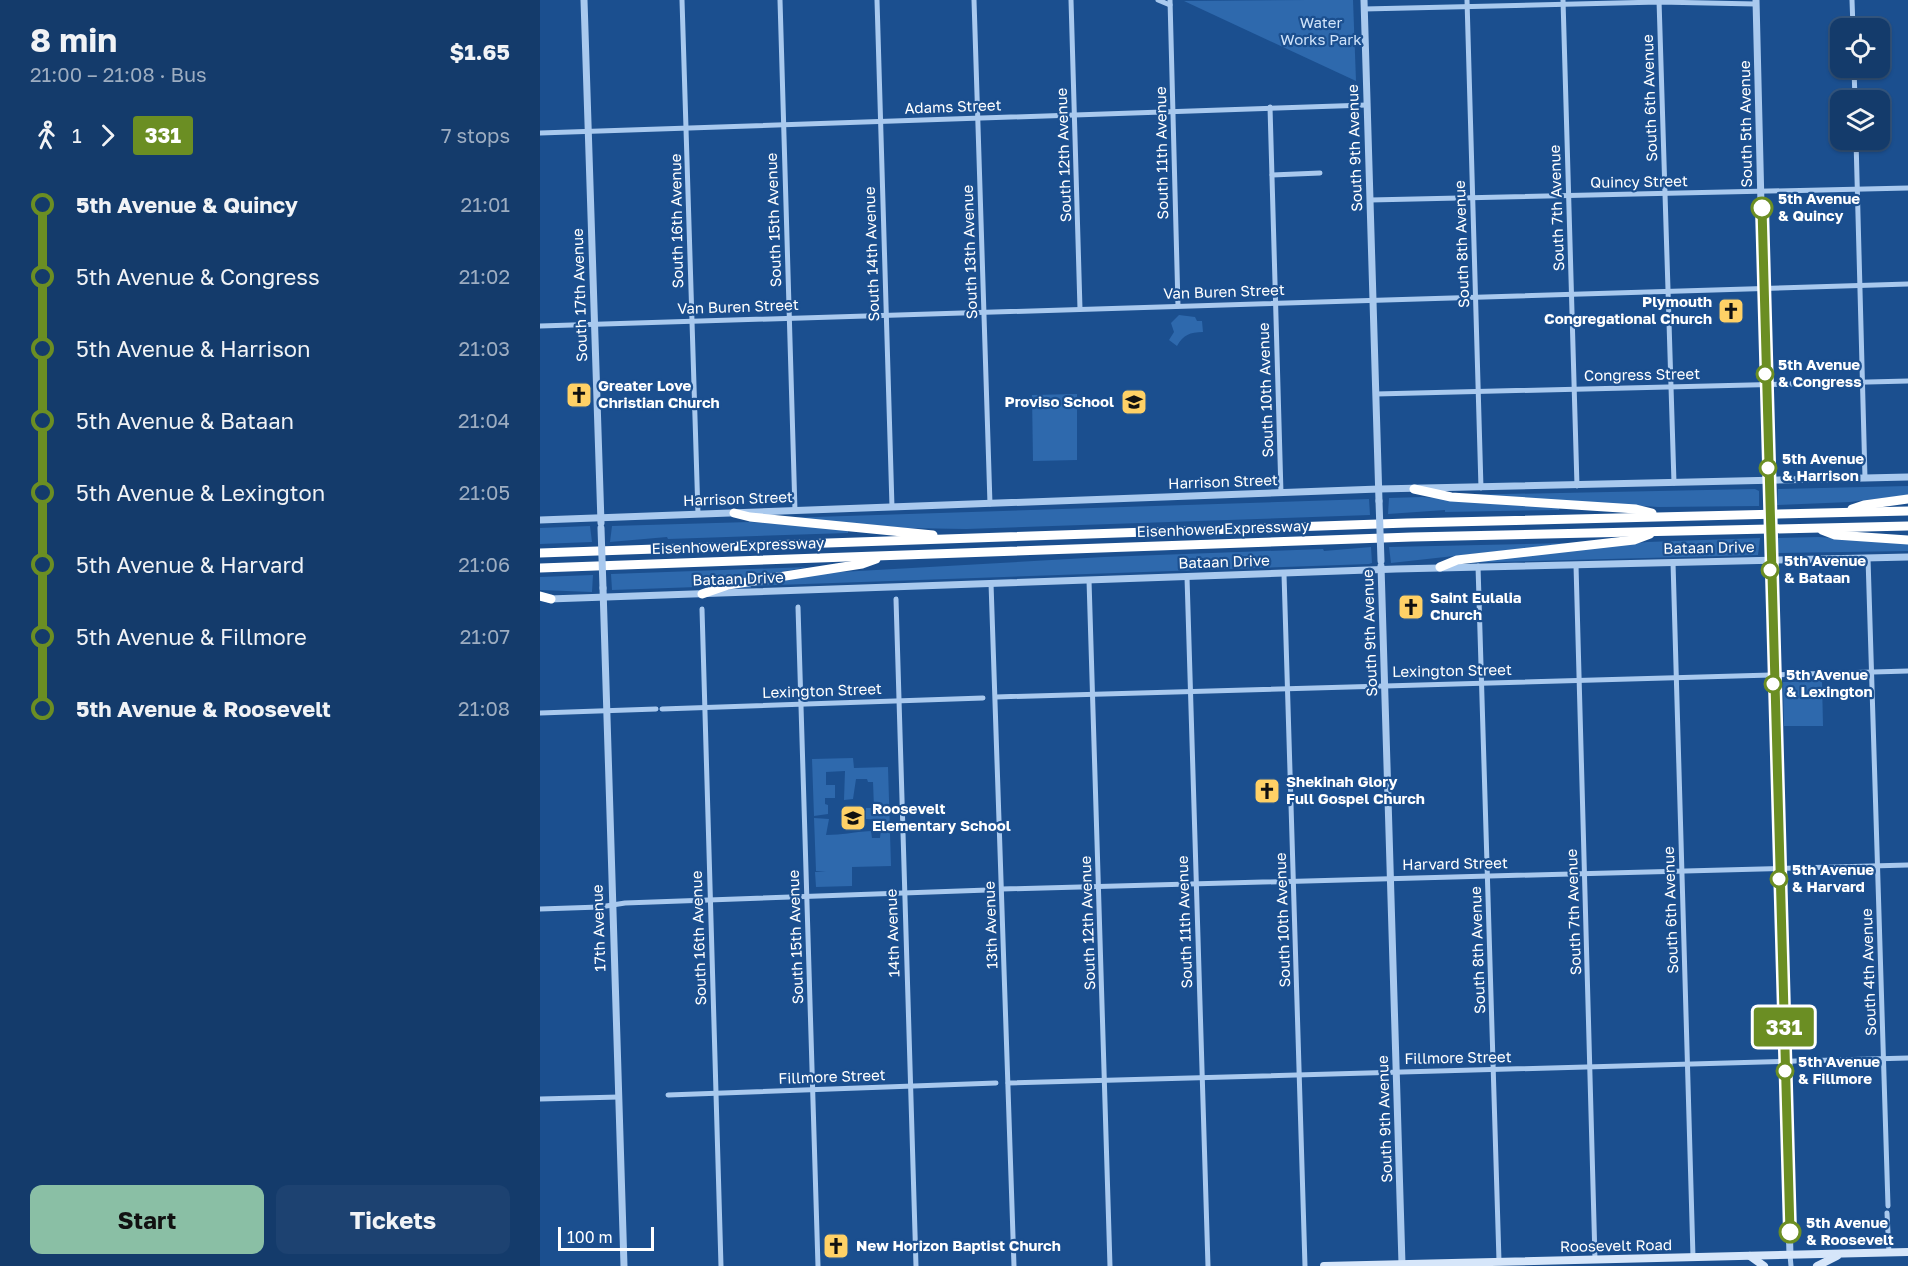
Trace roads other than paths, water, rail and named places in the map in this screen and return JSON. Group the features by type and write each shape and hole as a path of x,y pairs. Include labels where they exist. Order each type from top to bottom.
{"highway":[{"path":"1414,489 1451,497 1636,509 1666,516"},
{"path":"1843,513 1864,505 1908,499"},
{"name":"Eisenhower Expressway","path":"540,553 947,538 1908,511"},
{"path":"734,513 750,517 919,532 947,538"},
{"name":"Eisenhower Expressway","path":"540,568 1908,526"},
{"path":"1816,528 1835,535 1908,540"},
{"path":"1440,567 1457,560 1634,540 1657,532"},
{"path":"702,594 739,583 862,564 884,556"},
{"path":"540,598 551,599"}],"main road":[{"name":"Roosevelt Road","path":"1324,1266 1908,1252"},
{"path":"1816,1266 1841,1254"},
{"path":"1750,1256 1764,1266"}],"street":[{"name":"South 17th Avenue","path":"584,0 603,588"},
{"name":"South 16th Avenue","path":"682,0 698,514"},
{"name":"South 15th Avenue","path":"780,0 795,511"},
{"name":"South 14th Avenue","path":"877,0 892,507"},
{"name":"South 13th Avenue","path":"974,0 990,504"},
{"name":"South 12th Avenue","path":"1071,0 1080,309"},
{"path":"1158,0 1170,2"},
{"name":"South 9th Avenue","path":"1364,0 1402,1265"},
{"path":"1852,0 1853,18"},
{"name":"South 6th Avenue","path":"1659,1 1674,483"},
{"name":"South 11th Avenue","path":"1170,2 1178,306"},
{"path":"1364,9 1467,3 1756,2"},
{"name":"South 5th Avenue","path":"1756,2 1790,1255"},
{"name":"South 8th Avenue","path":"1467,3 1481,488"},
{"name":"South 7th Avenue","path":"1563,3 1577,486"},
{"name":"Adams Street","path":"540,133 1367,105"},
{"name":"South 10th Avenue","path":"1270,107 1281,493"},
{"path":"1856,150 1865,478"},
{"path":"1272,175 1320,173"},
{"name":"Quincy Street","path":"1370,200 1908,188"},
{"name":"Van Buren Street","path":"540,326 1908,284"},
{"name":"Congress Street","path":"1376,394 1908,381"},
{"name":"Harrison Street","path":"540,520 1379,489 1908,477"},
{"name":"Bataan Drive","path":"551,599 1440,567 1908,557"},
{"name":"South 4th Avenue","path":"1868,558 1889,1253"},
{"name":"South 6th Avenue","path":"1673,562 1693,1257"},
{"name":"South 7th Avenue","path":"1576,565 1596,1259"},
{"name":"South 8th Avenue","path":"1478,567 1499,1262"},
{"name":"South 10th Avenue","path":"1284,574 1305,1266"},
{"name":"South 11th Avenue","path":"1187,577 1208,1266"},
{"name":"South 12th Avenue","path":"1089,580 1110,1266"},
{"name":"13th Avenue","path":"991,584 1014,1266"},
{"name":"17th Avenue","path":"603,588 624,1266"},
{"name":"14th Avenue","path":"896,599 916,1266"},
{"name":"South 15th Avenue","path":"798,607 818,1266"},
{"name":"South 16th Avenue","path":"702,609 721,1266"},
{"name":"Lexington Street","path":"996,697 1908,670"},
{"name":"Lexington Street","path":"540,713 983,698"},
{"name":"Harvard Street","path":"1002,889 1908,865"},
{"path":"540,909 600,907 612,904 988,890"},
{"name":"Fillmore Street","path":"1008,1083 1908,1058"},
{"name":"Fillmore Street","path":"668,1095 996,1083"},
{"path":"540,1099 618,1097"},
{"path":"1790,1255 1791,1266"}],"place":[{"name":"5th Avenue & Quincy","path":"1762,208"},
{"name":"Plymouth Congregational Church","path":"1731,311"},
{"name":"5th Avenue & Congress","path":"1765,374"},
{"name":"Greater Love Christian Church","path":"579,395"},
{"name":"Proviso School","path":"1134,402"},
{"name":"5th Avenue & Harrison","path":"1768,468"},
{"name":"5th Avenue & Bataan","path":"1770,570"},
{"name":"Saint Eulalia Church","path":"1411,607"},
{"name":"5th Avenue & Lexington","path":"1773,684"},
{"name":"Shekinah Glory Full Gospel Church","path":"1267,791"},
{"name":"Roosevelt Elementary School","path":"853,818"},
{"name":"5th Avenue & Harvard","path":"1779,879"},
{"name":"5th Avenue & Fillmore","path":"1785,1071"},
{"name":"5th Avenue & Roosevelt","path":"1790,1232"},
{"name":"New Horizon Baptist Church","path":"836,1246"}],"park label":[{"name":"Water Works Park","path":"1321,32"}]}
